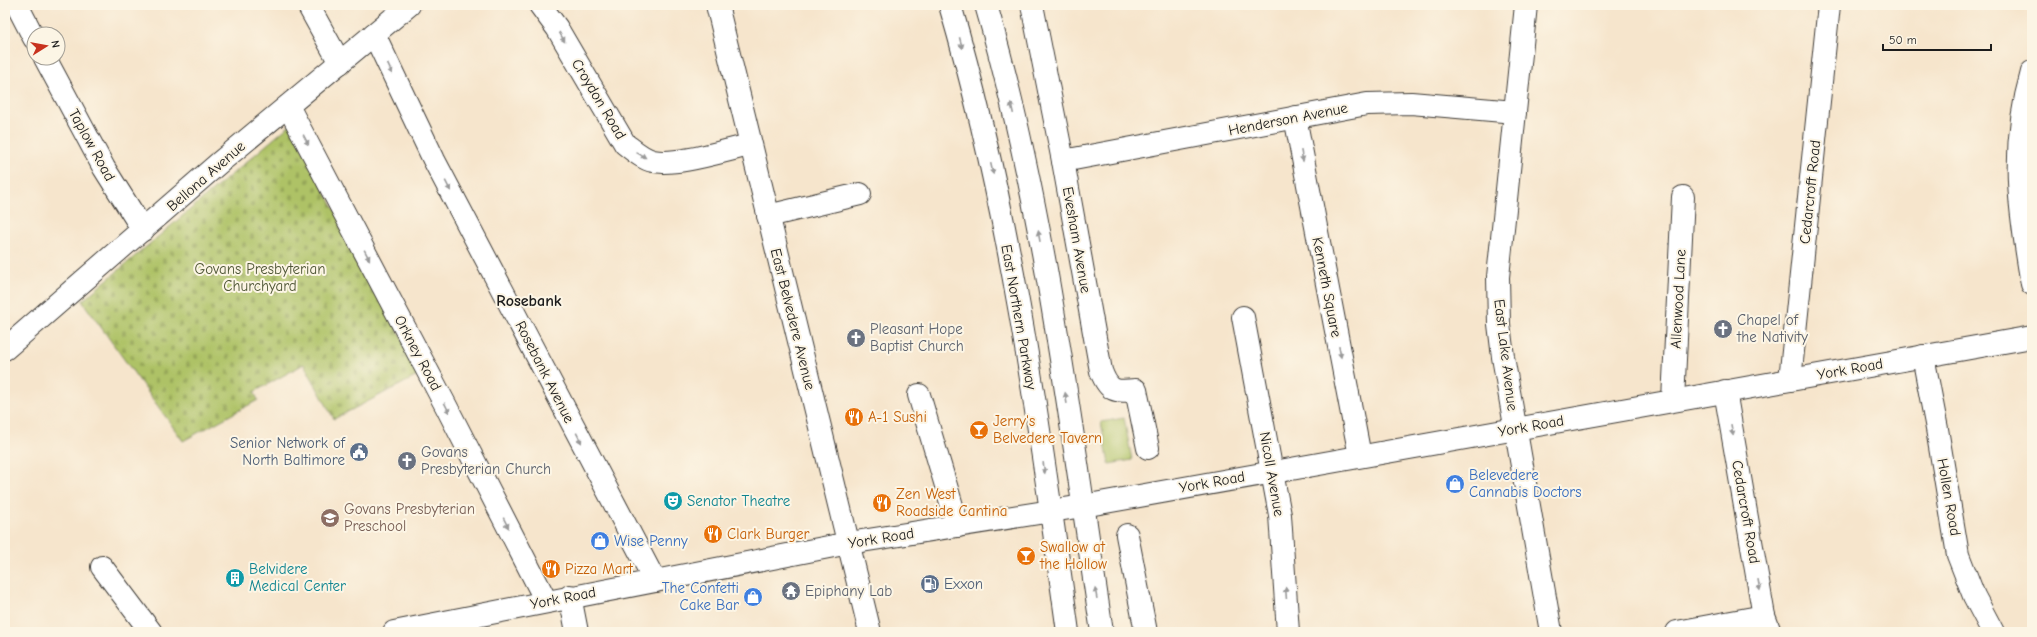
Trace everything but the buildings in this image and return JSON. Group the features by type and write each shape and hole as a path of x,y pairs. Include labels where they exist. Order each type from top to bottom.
{"street":[{"path":"17,5 28,26"},
{"path":"308,5 340,63"},
{"name":"Bellona Avenue","path":"5,349 219,163 409,5"},
{"name":"Croydon Road","path":"540,5 557,28 625,144 642,157 653,161 672,162 750,144"},
{"name":"East Belvedere Avenue","path":"717,5 870,632"},
{"name":"East Northern Parkway","path":"950,5 977,104 996,187 1014,285 1051,510 1068,632"},
{"path":"986,5 1029,179 1048,282 1102,632"},
{"name":"Evesham Avenue","path":"1032,5 1063,161 1101,372 1109,387 1113,390 1136,390 1148,448"},
{"name":"East Lake Avenue","path":"1526,5 1498,277 1499,324 1515,428 1551,632"},
{"name":"Cedarcroft Road","path":"1790,380 1829,5"},
{"name":"Rosebank Avenue","path":"374,34 431,153 654,581"},
{"name":"Taplow Road","path":"49,66 104,168 143,230"},
{"path":"2032,72 2020,130 2018,191 2032,284"},
{"name":"Henderson Avenue","path":"1063,161 1367,104 1391,102 1515,112"},
{"name":"Orkney Road","path":"288,106 450,413 546,601"},
{"name":"Kenneth Square","path":"1295,117 1360,456"},
{"path":"768,216 860,194"},
{"name":"Allenwood Lane","path":"1673,400 1683,197"},
{"name":"Nicoll Avenue","path":"1244,317 1280,515 1288,632"},
{"name":"York Road","path":"394,632 570,596 849,543 1083,506 2032,336"},
{"name":"Hollen Road","path":"1923,356 1958,555 1974,596 1993,632"},
{"name":"Cedarcroft Road","path":"1725,391 1767,624"},
{"path":"919,395 958,526"},
{"path":"1127,535 1146,632"},
{"path":"102,567 151,632"},
{"path":"570,596 577,632"},
{"path":"1677,632 1767,624"}],"green space":[{"name":"Govans Presbyterian Churchyard","path":"290,125 421,374 334,419 304,364 254,392 258,400 183,441 82,301"},
{"path":"1124,418 1132,460 1109,464 1101,422"}],"place":[{"name":"Chapel of the Nativity","path":"1723,329"},
{"name":"Pleasant Hope Baptist Church","path":"856,338"},
{"name":"A-1 Sushi","path":"854,417"},
{"name":"Jerry's Belvedere Tavern","path":"979,430"},
{"name":"Senior Network of North Baltimore","path":"359,452"},
{"name":"Govans Presbyterian Church","path":"407,461"},
{"name":"Belevedere Cannabis Doctors","path":"1455,484"},
{"name":"Senator Theatre","path":"673,501"},
{"name":"Zen West Roadside Cantina","path":"882,503"},
{"name":"Govans Presbyterian Preschool","path":"330,518"},
{"name":"Clark Burger","path":"713,534"},
{"name":"Wise Penny","path":"600,541"},
{"name":"Swallow at the Hollow","path":"1026,556"},
{"name":"Pizza Mart","path":"551,569"},
{"name":"Belvidere Medical Center","path":"235,578"},
{"name":"Exxon","path":"930,584"},
{"name":"Epiphany Lab","path":"791,591"},
{"name":"The Confetti Cake Bar","path":"753,597"}],"district":[{"name":"Rosebank","path":"529,301"}]}
